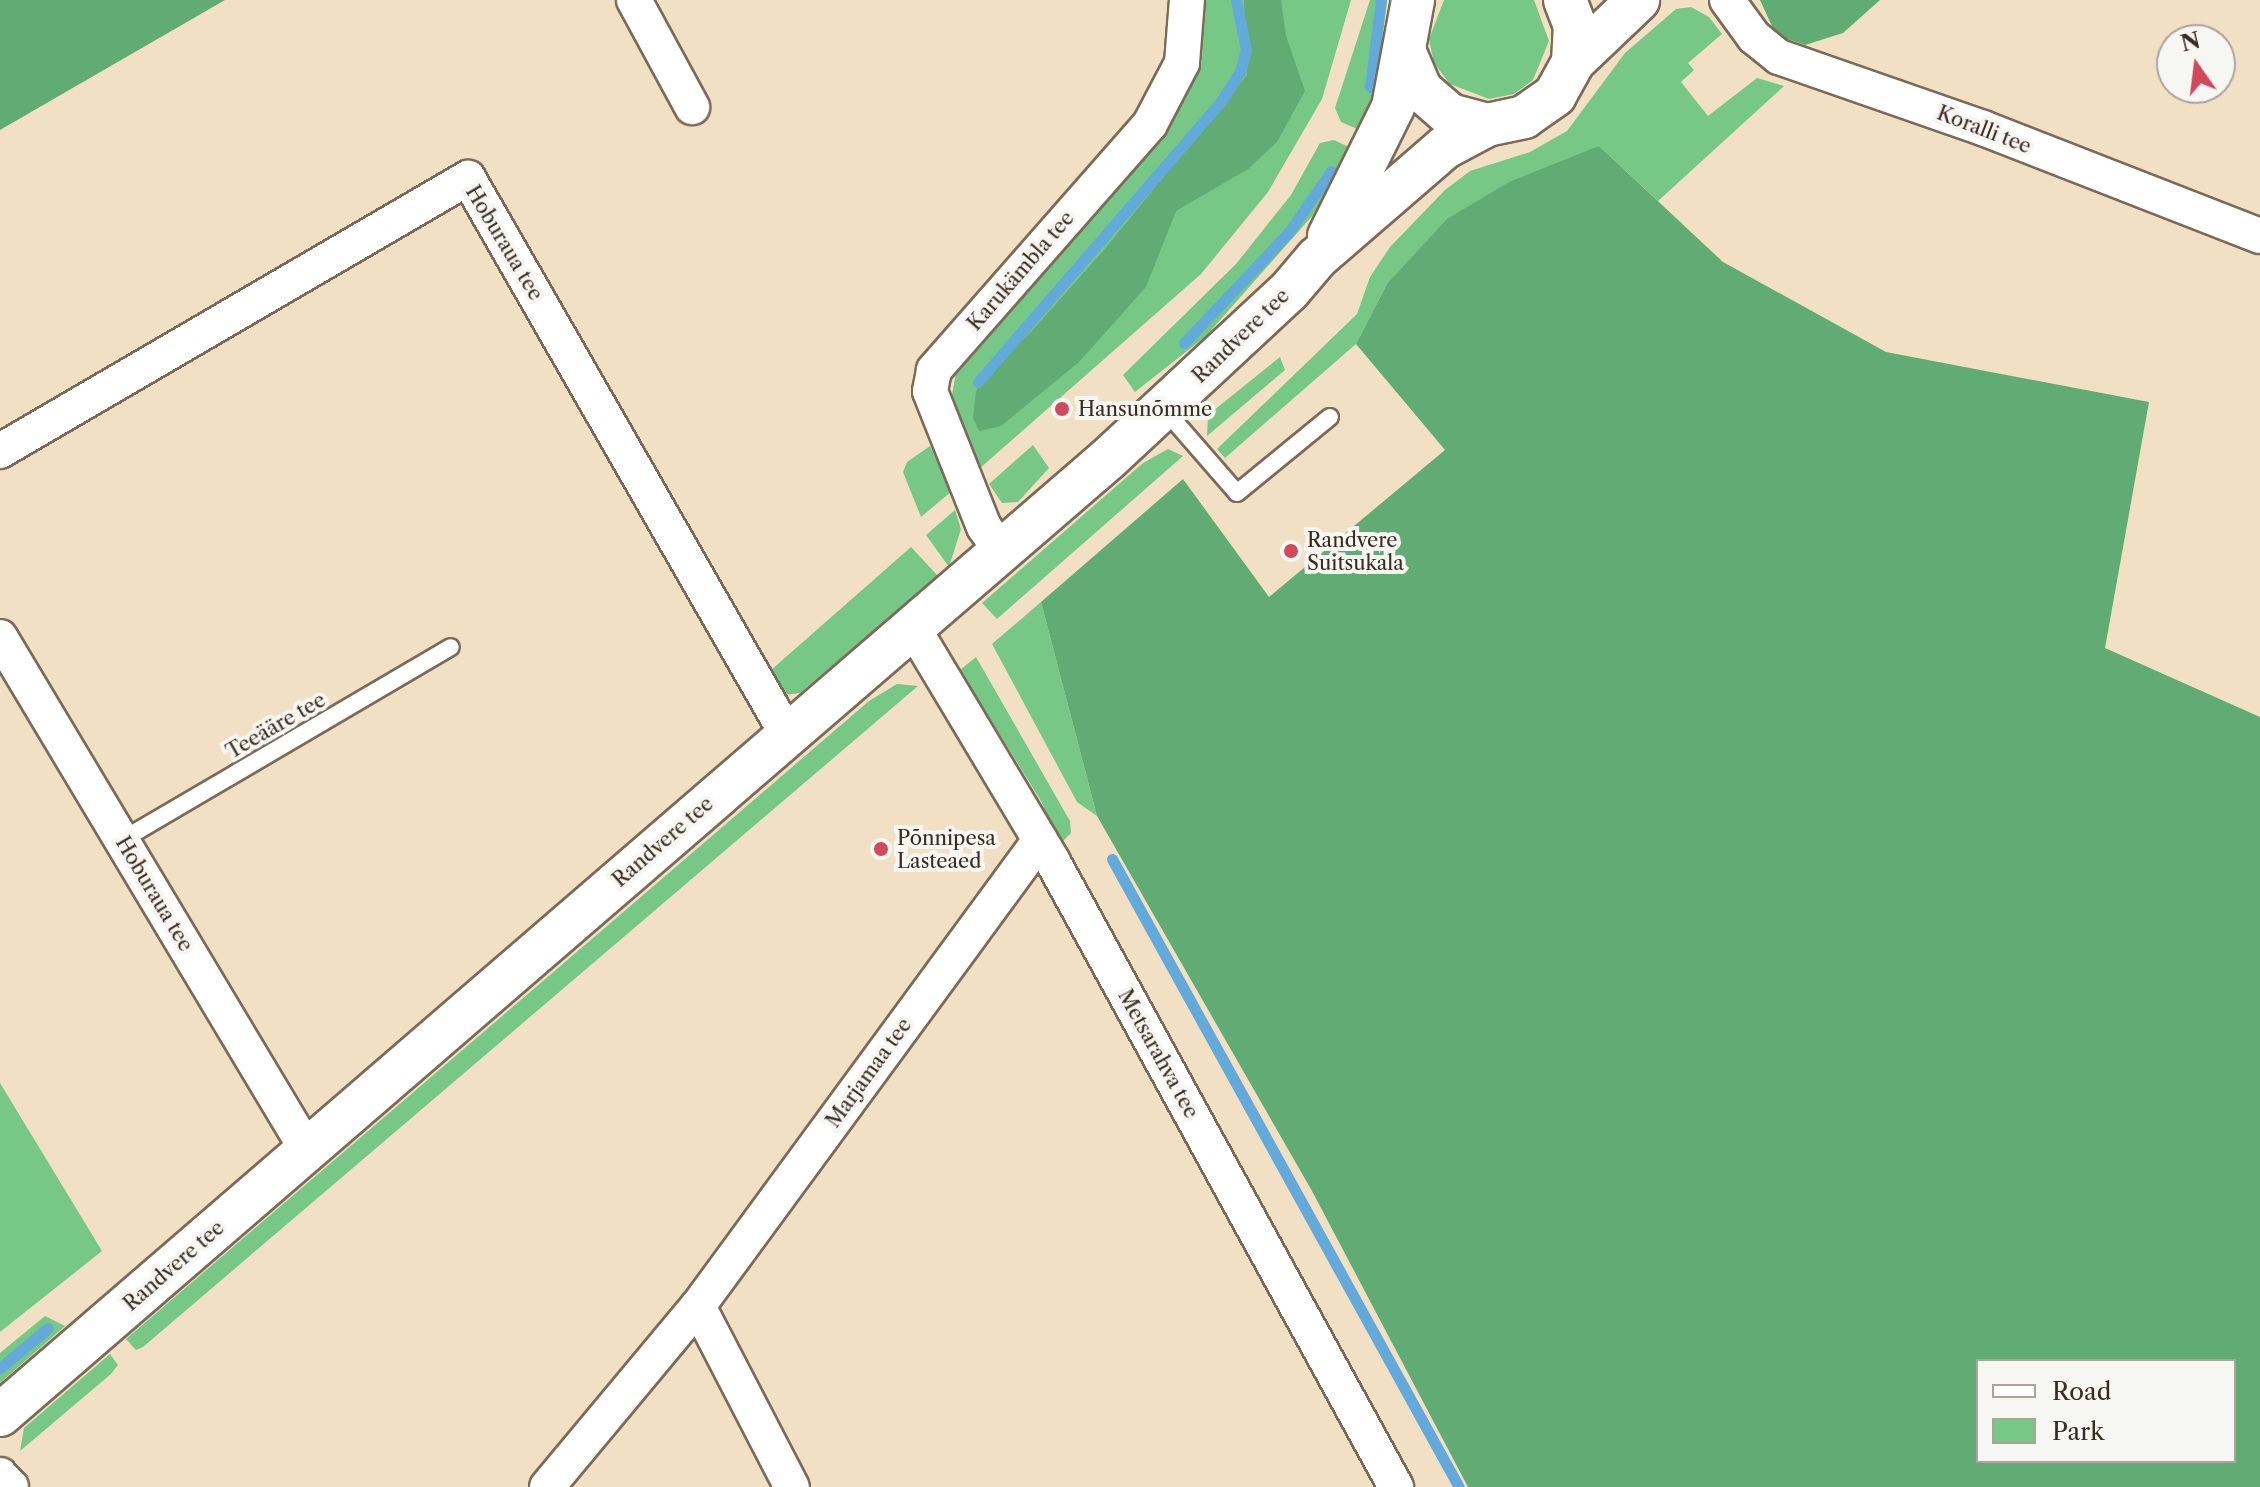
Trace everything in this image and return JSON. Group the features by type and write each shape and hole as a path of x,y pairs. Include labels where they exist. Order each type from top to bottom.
{"street":[{"path":"634,0 692,107"},
{"name":"Karukämbla tee","path":"1001,551 984,527 930,391 934,370 1150,124 1182,63 1187,0"},
{"name":"Randvere tee","path":"1317,258 1376,149 1406,55 1405,26 1413,0"},
{"name":"Randvere tee","path":"0,1415 1164,409 1289,291 1317,258 1444,148 1487,125 1524,117 1555,95 1573,62 1575,26 1565,0"},
{"path":"1573,62 1638,0"},
{"name":"Koralli tee","path":"1727,0 1754,37 1779,57 1983,128 2260,236"},
{"name":"Randvere tee","path":"1406,55 1421,90 1450,115 1487,125"},
{"name":"Hoburaua tee","path":"0,451 468,178 787,734"},
{"name":"Metsarahva tee","path":"912,626 1040,840 1396,1487"},
{"name":"Hoburaua tee","path":"0,637 307,1150"},
{"name":"Marjamaa tee","path":"547,1487 698,1306 1040,840"},
{"path":"698,1306 792,1487"},
{"path":"0,1475 11,1487"}],"lane":[{"path":"1164,409 1237,493 1330,417"},
{"name":"Teeääre tee","path":"122,840 451,647"}],"green space":[{"path":"0,0 225,0 0,130"},
{"path":"1203,0 1351,0 1322,99 1268,192 1201,274 979,469 950,405 956,373 1154,144 1202,62"},
{"path":"1244,0 1281,0 1286,36 1305,91 1277,142 1248,169 1176,211 1146,287 1079,362 1001,426 979,431 973,418 976,391 986,374 1031,332 1103,251 1247,75"},
{"path":"1370,0 1387,0 1378,68 1383,82 1362,131 1341,122 1335,108"},
{"path":"1444,0 1534,0 1549,41 1533,80 1514,94 1489,99 1450,84 1434,63 1429,39"},
{"path":"1760,0 1880,0 1843,33 1805,45 1776,35"},
{"path":"1691,7 1709,17 1722,34 1688,63 1694,70 1681,82 1708,116 1757,78 1784,86 1658,201 1599,146 1387,284 1356,344 1225,458 1217,449 1357,314 1370,277 1390,247 1445,190 1470,171 1530,152 1567,131 1625,53 1676,9"},
{"path":"1334,140 1353,149 1313,215 1206,336 1135,392 1123,375 1236,264 1291,195 1320,143"},
{"path":"1599,146 1723,262 1886,352 2149,402 2105,648 2260,717 2260,1487 1468,1487 1312,1191 1097,816 1041,602 1183,479 1269,597 1445,450 1356,344 1387,284 1447,219 1509,182"},
{"path":"1280,357 1285,370 1207,436 1208,415"},
{"path":"1033,445 1049,468 1018,502 1002,503 989,484"},
{"path":"930,446 952,491 921,517 903,472 907,462"},
{"path":"1168,449 1183,456 997,619 982,603 1143,463"},
{"path":"955,510 961,529 949,567 926,535"},
{"path":"911,547 938,576 800,693 784,695 762,678"},
{"path":"1041,602 1097,816 1077,802 992,644"},
{"path":"976,657 1070,821 1071,833 1059,845 1041,801 960,670"},
{"path":"897,684 918,686 143,1347 136,1350 126,1339 869,701"},
{"path":"0,1083 102,1251 0,1332"},
{"path":"45,1316 65,1326 0,1383 0,1353"},
{"path":"110,1354 118,1365 111,1374 20,1451 24,1428"}],"waterway":[{"path":"978,382 1221,101 1240,72 1246,50 1236,0"},
{"path":"1370,87 1381,0"},
{"path":"1184,343 1289,232 1331,171"},
{"path":"1112,859 1459,1487"},
{"path":"0,1368 48,1328"}],"place":[{"name":"Hansunõmme","path":"1062,409"},
{"name":"Randvere Suitsukala","path":"1291,551"},
{"name":"Põnnipesa Lasteaed","path":"881,849"}]}
